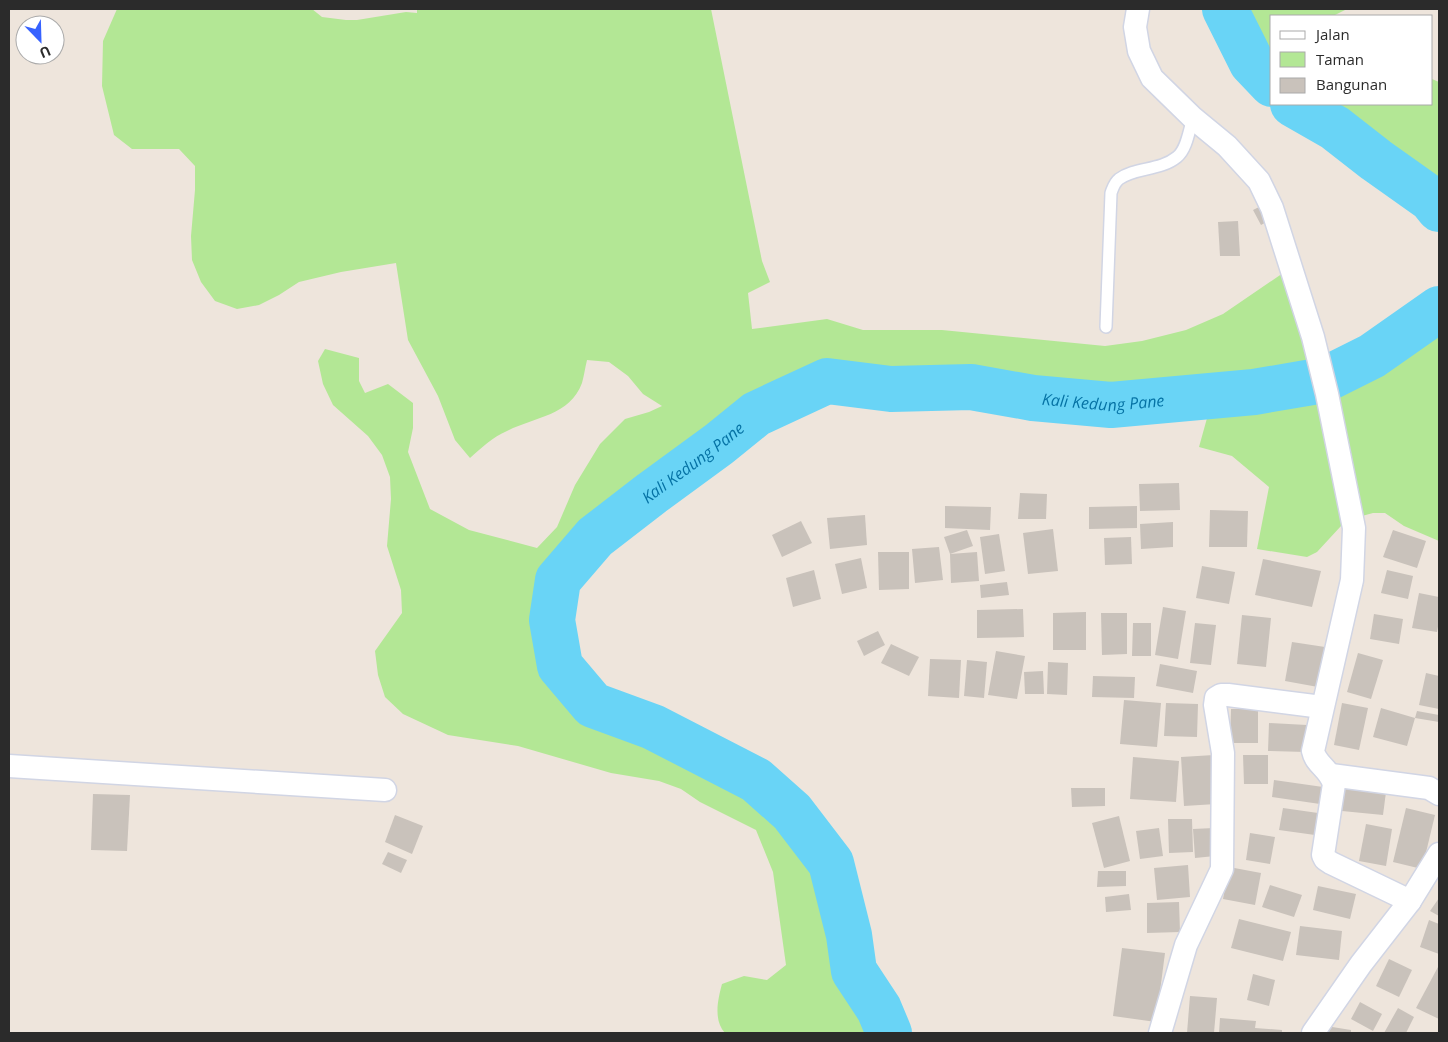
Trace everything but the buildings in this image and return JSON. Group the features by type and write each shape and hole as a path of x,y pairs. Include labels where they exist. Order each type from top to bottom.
{"street":[{"path":"1138,9 1135,27 1139,51 1152,78 1193,118 1227,146 1259,181 1272,208 1313,337 1328,394 1354,528 1352,580 1313,751 1314,757 1331,775 1334,784 1323,854 1325,859 1410,901"},
{"path":"1160,1033 1186,945 1222,869 1223,754 1215,705 1216,698 1222,695 1322,707"},
{"path":"9,766 385,790"},
{"path":"1331,775 1429,788 1439,794"},
{"path":"1313,1033 1361,964 1410,901 1439,854"}],"lane":[{"path":"1106,327 1111,193 1114,185 1119,179 1130,174 1158,168 1177,158 1183,149 1193,118"}],"green space":[{"path":"117,9 312,9 322,17 357,20 406,12 417,13 417,9 711,9 762,261 770,282 748,293 752,329 827,319 863,330 942,330 1105,346 1142,341 1186,330 1223,314 1286,271 1321,371 1253,382 1111,395 1034,388 972,377 892,379 826,371 751,405 713,437 588,530 549,576 542,620 550,671 588,713 649,735 750,788 785,819 822,867 840,937 845,975 870,1014 878,1033 725,1033 721,1028 718,1009 722,984 744,976 767,980 786,965 773,872 756,830 700,802 681,789 659,781 611,773 518,746 448,735 403,714 385,697 378,675 375,651 402,613 401,590 387,546 391,499 390,477 382,455 368,436 333,405 323,384 318,361 325,349 359,358 359,381 365,393 388,384 413,403 413,428 408,452 430,509 469,530 537,548 557,527 575,485 600,444 625,419 662,406 643,394 628,376 609,362 587,360 582,383 569,402 550,414 502,433 470,458 455,440 438,396 408,340 396,263 341,272 299,282 259,305 237,309 215,301 201,282 192,260 191,236 195,166 179,149 132,149 114,135 102,86 103,41"},
{"path":"1236,9 1347,9 1335,15 1270,15 1270,68 1261,58"},
{"path":"1433,79 1439,82 1439,194 1340,120 1315,105 1433,105"},
{"path":"1439,322 1439,541 1404,526 1385,513 1373,513 1341,526 1317,552 1307,557 1257,549 1269,487 1232,456 1199,447 1209,411 1327,390 1377,365"}],"waterway":[{"name":"Kali Kedung Pane","path":"1225,9 1252,63 1270,82"},
{"name":"Kali Kedung Pane","path":"1295,105 1335,128 1431,199 1439,209"},
{"name":"Kali Kedung Pane","path":"889,1033 879,1009 854,971 849,935 831,863 792,812 756,780 653,727 593,705 560,666 552,620 558,580 595,537 756,414 827,381 891,389 971,387 1033,398 1111,405 1254,392 1324,380 1372,356 1439,309"}]}
